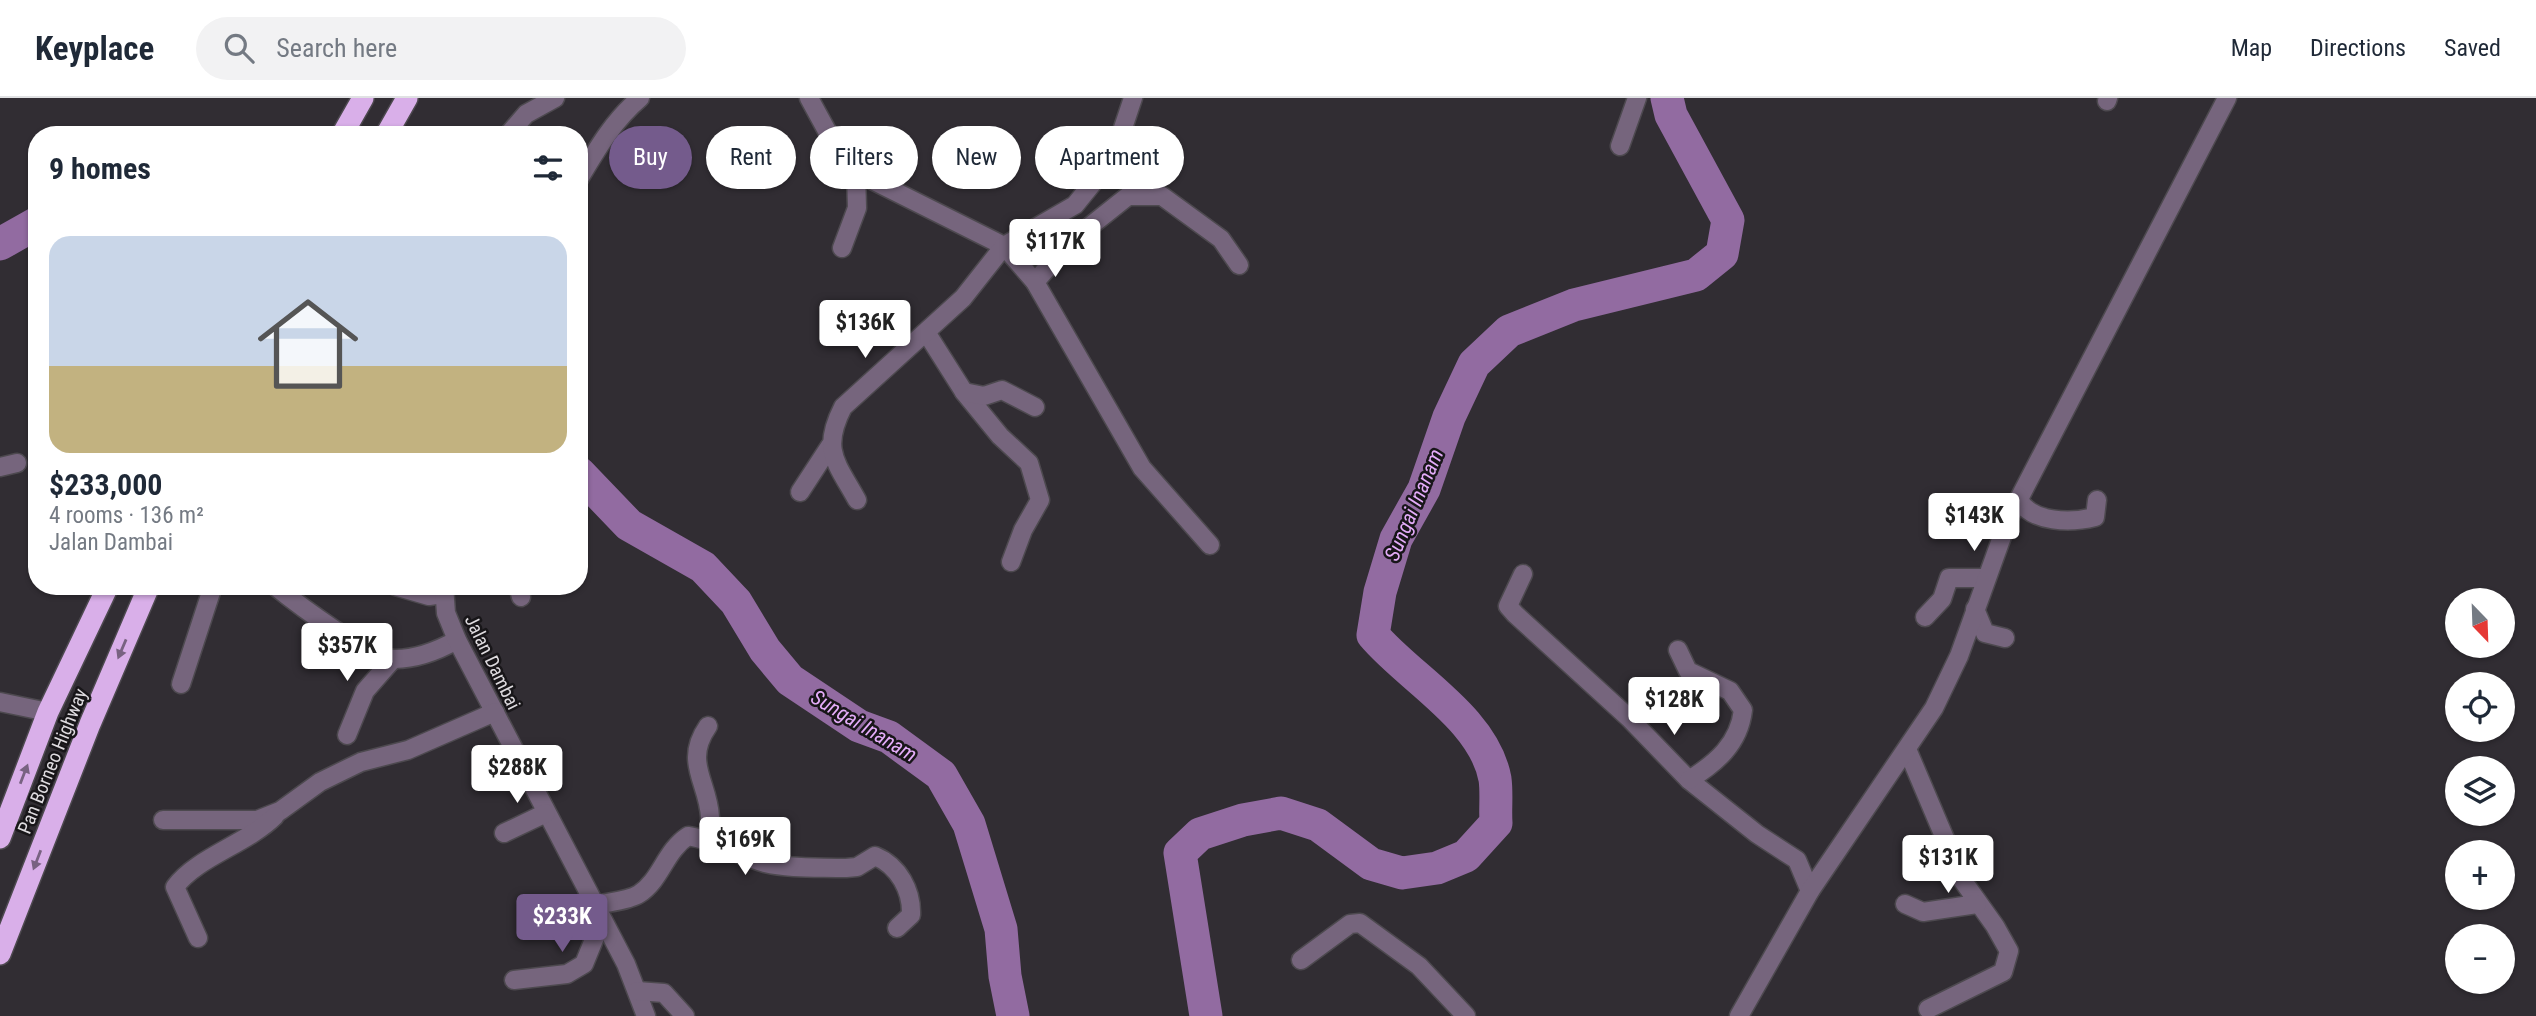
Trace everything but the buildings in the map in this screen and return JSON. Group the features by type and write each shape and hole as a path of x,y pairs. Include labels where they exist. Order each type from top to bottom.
{"highway":[{"path":"347,126 363,98"},
{"path":"391,126 407,98"},
{"name":"Pan Borneo Highway","path":"0,838 48,712 104,595"},
{"name":"Pan Borneo Highway","path":"0,954 90,724 145,595"}],"street":[{"path":"516,126 526,114 555,98"},
{"path":"588,164 619,117 640,98"},
{"path":"809,98 824,126"},
{"path":"800,492 830,446 835,422 843,407 963,298 1004,246 1075,205 1113,158 1133,98"},
{"path":"1620,146 1637,98"},
{"path":"1739,1016 1810,891 1934,708 1959,656 1986,578 2019,500 2227,98"},
{"path":"842,248 857,208 856,189"},
{"path":"890,189 1004,246 1035,282 1142,468 1210,545"},
{"path":"1035,282 1069,243 1128,196 1162,196 1221,239 1239,265"},
{"path":"926,332 964,391 1000,436 1030,463 1040,500 1023,530 1011,562"},
{"path":"964,391 984,396 1002,390 1035,407"},
{"path":"830,446 858,500"},
{"path":"2019,500 2024,509 2041,517 2083,520 2095,517 2097,499"},
{"path":"1523,574 1508,606 1515,614 1629,718 1689,780 1757,834 1797,860 1810,891"},
{"path":"1925,617 1942,599 1949,578 1986,578"},
{"path":"181,684 210,595"},
{"path":"288,595 353,641 393,659 437,650 457,640"},
{"name":"Jalan Dambai","path":"445,595 457,640 626,964 646,1016"},
{"path":"1975,609 1985,633 2005,638"},
{"path":"1678,650 1688,671 1730,691 1743,710 1733,741 1715,763 1689,780"},
{"path":"347,735 365,691 393,659"},
{"path":"0,702 48,712"},
{"path":"198,938 175,887 192,871 264,827 280,811 320,782 361,762 408,750 495,712"},
{"path":"708,726 699,739 697,773 710,816 708,839"},
{"path":"1907,749 1963,881 1977,904 1996,926 2009,951 2003,972 1928,1009"},
{"path":"163,820 257,820 280,811"},
{"path":"504,833 546,813"},
{"path":"514,980 567,974 584,964 599,912 638,895 657,876 674,846 688,836 708,839 733,853 766,863 846,868 857,867 875,856 882,859 904,882 912,897 912,915 897,928"},
{"path":"1905,904 1923,912 1977,904"},
{"path":"1301,960 1350,924 1360,923 1419,966 1466,1016"},
{"path":"637,991 664,993 685,1016"}],"waterway":[{"name":"Sungai Inanam","path":"1206,1016 1180,853 1200,834 1243,820 1281,813 1318,825 1371,864 1402,873 1437,868 1466,856 1496,823 1495,779 1488,757 1476,737 1443,700 1373,635 1380,592 1396,539 1424,489 1449,417 1474,364 1509,331 1574,305 1696,275 1722,254 1728,220 1671,115 1667,98"},
{"name":"Sungai Inanam","path":"0,244 28,228"},
{"name":"Sungai Inanam","path":"588,482 629,525 703,567 736,602 765,650 790,680 859,726 889,737 941,775 969,824 1001,929 1005,976 1013,1016"}]}
